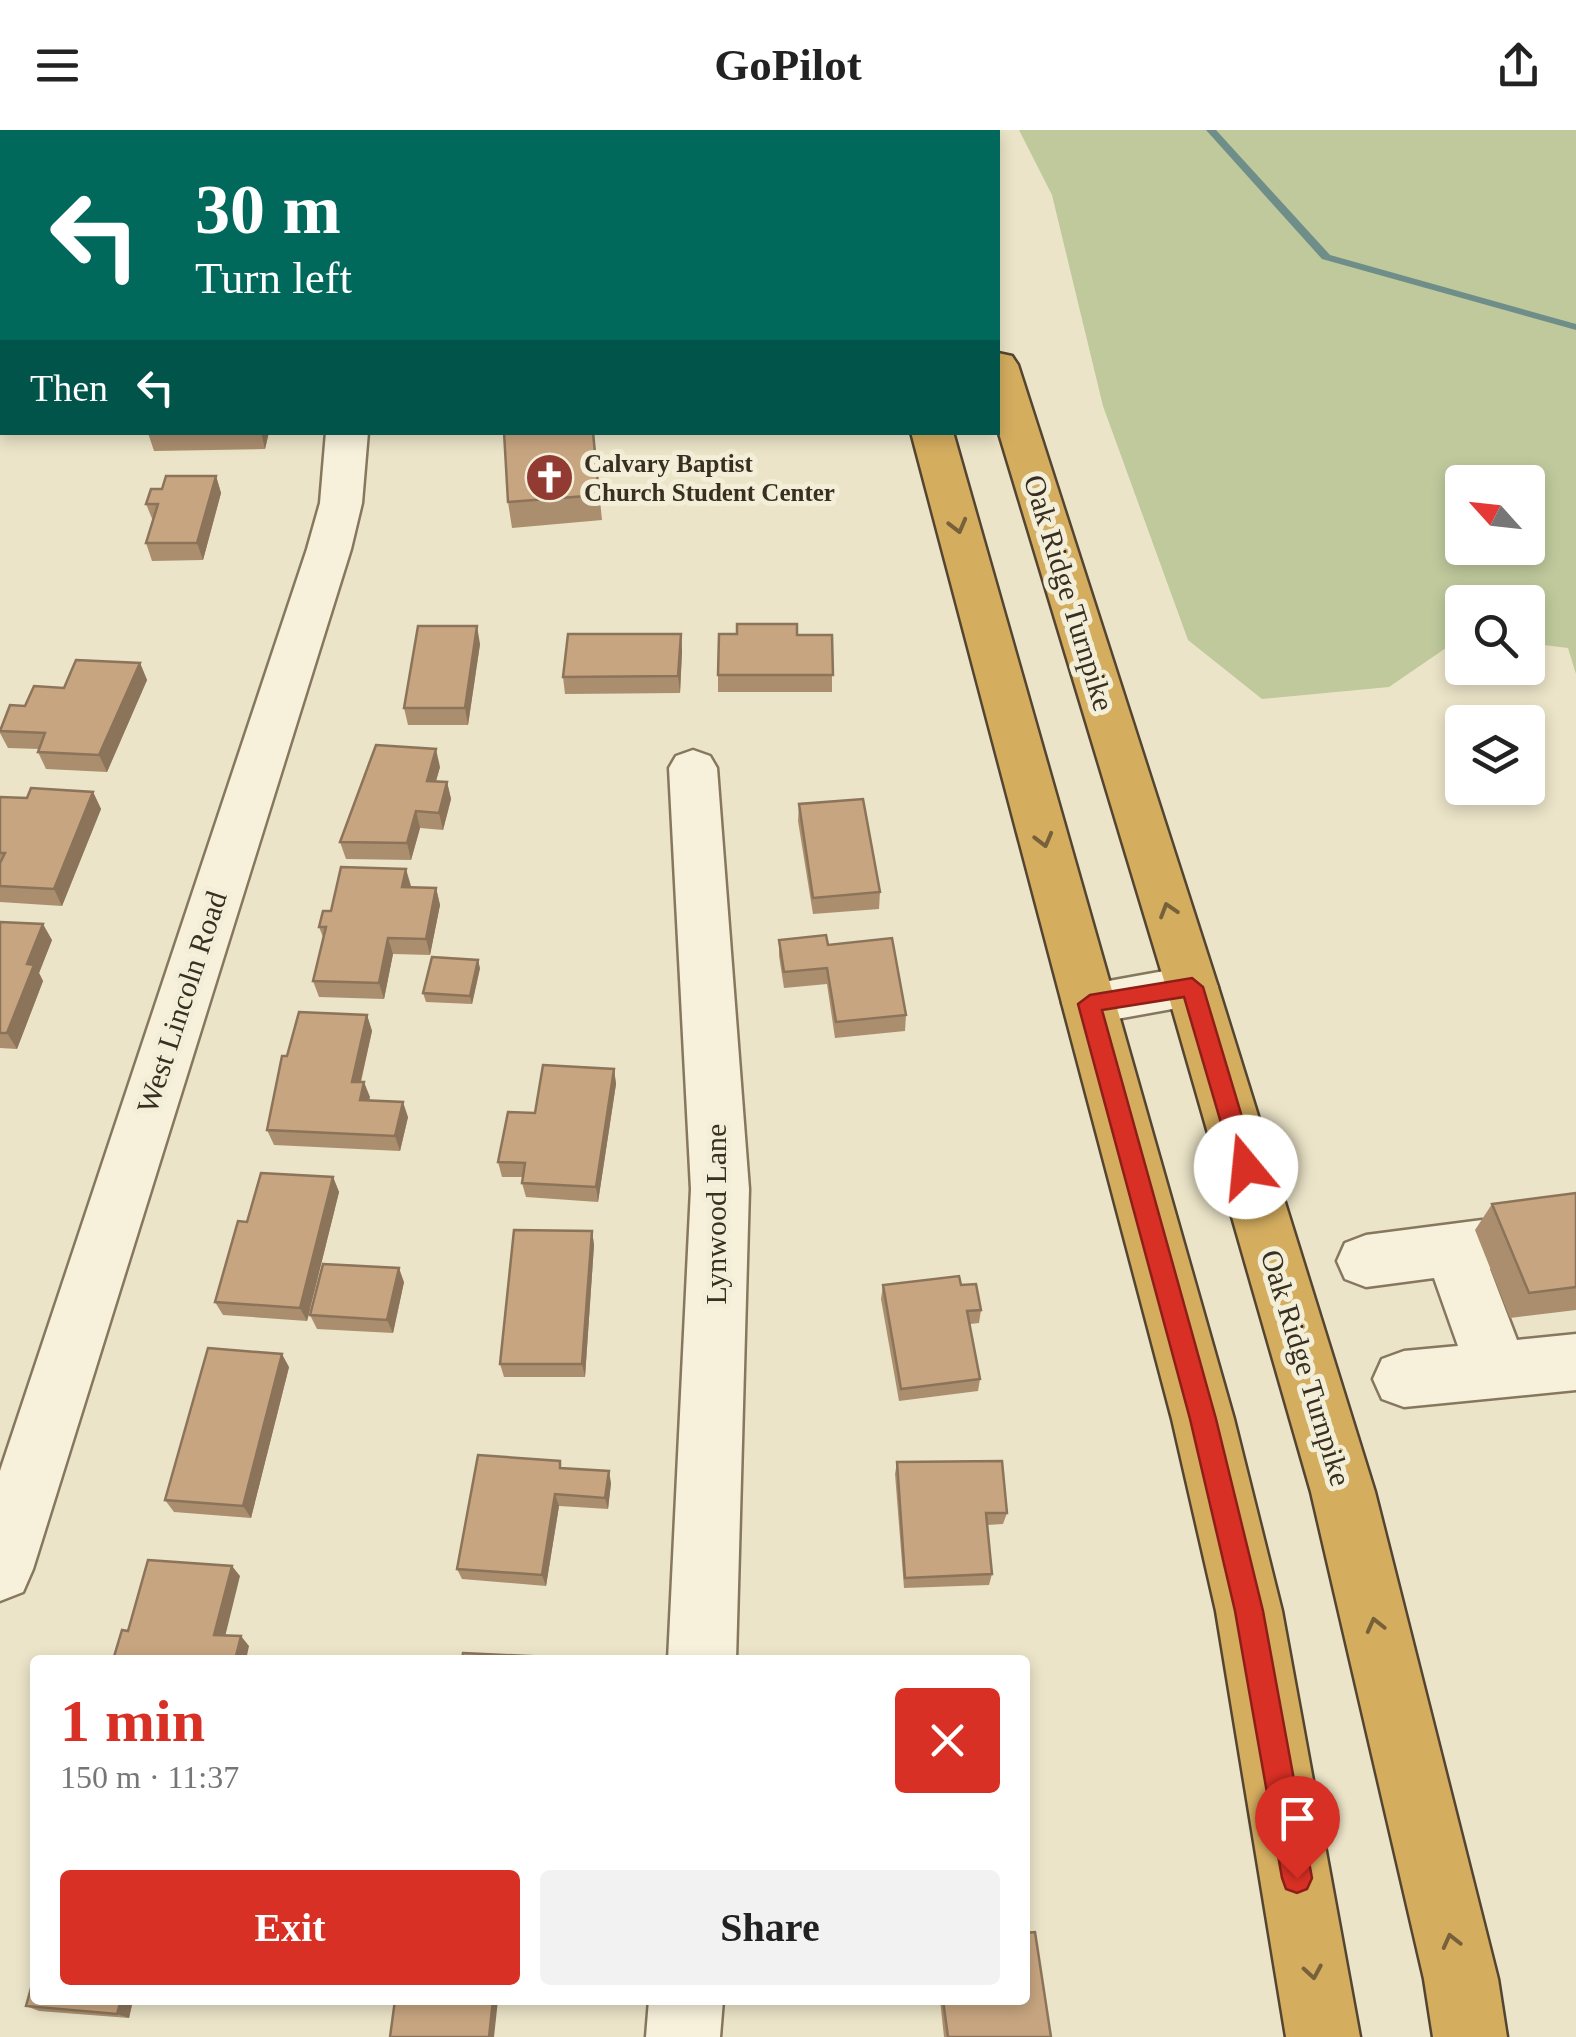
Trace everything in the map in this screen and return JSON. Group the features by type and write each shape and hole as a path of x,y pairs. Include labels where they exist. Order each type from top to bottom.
{"highway":[{"name":"Oak Ridge Turnpike","path":"1000,371 1192,987 1343,1492 1460,1979 1470,2037"},
{"path":"933,435 1203,1419 1249,1611 1324,2037"}],"street":[{"name":"West Lincoln Road","path":"0,1569 330,549 341,502 348,435"},
{"name":"Lynwood Lane","path":"694,768 720,1189 702,1655"},
{"path":"1090,1004 1192,987"},
{"path":"1366,1260 1468,1248 1498,1368"},
{"path":"1404,1379 1576,1362"},
{"path":"684,2037 686,2005"}],"green space":[{"path":"1019,130 1576,130 1576,674 1568,648 1545,645 1545,585 1445,585 1445,649 1389,687 1262,699 1188,640 1103,406 1052,195"}],"building":[{"path":"504,435 593,435 599,495 508,502"},
{"path":"166,476 216,476 197,543 146,543 158,504 146,504 151,489 162,489"},
{"path":"737,624 797,624 797,635 832,635 833,675 718,675 719,634 737,634"},
{"path":"418,626 477,626 465,708 404,708"},
{"path":"568,634 681,634 678,676 563,677"},
{"path":"76,660 140,663 99,755 38,752 45,733 0,731 10,705 25,706 34,686 64,688"},
{"path":"376,745 436,749 427,781 447,782 439,813 416,811 407,843 340,842"},
{"path":"31,788 93,792 54,889 0,886 0,863 5,853 0,853 0,797 27,798"},
{"path":"863,799 880,892 813,898 799,804"},
{"path":"341,867 406,869 402,887 436,888 426,939 388,938 379,983 313,981 326,927 319,927 323,911 331,911"},
{"path":"0,922 43,924 27,964 34,965 7,1033 0,1033"},
{"path":"826,935 828,945 892,938 906,1015 836,1022 827,968 784,972 779,940"},
{"path":"432,957 478,960 470,996 423,993"},
{"path":"299,1012 367,1015 352,1082 364,1082 360,1100 403,1102 395,1136 267,1130 282,1056 287,1056"},
{"path":"543,1065 614,1069 596,1187 522,1183 525,1163 498,1162 508,1112 535,1113"},
{"path":"261,1173 333,1177 300,1308 215,1302 238,1221 247,1222"},
{"path":"1576,1193 1576,1287 1529,1293 1492,1204"},
{"path":"514,1230 592,1231 582,1364 500,1364"},
{"path":"323,1264 399,1268 387,1320 310,1315"},
{"path":"959,1276 961,1285 976,1284 981,1310 967,1311 980,1379 901,1389 883,1285"},
{"path":"208,1348 282,1354 243,1506 165,1500"},
{"path":"478,1455 560,1461 560,1468 609,1471 605,1498 555,1494 542,1575 457,1569"},
{"path":"1002,1461 1007,1513 986,1513 992,1574 905,1578 897,1462"},
{"path":"148,1560 232,1566 214,1635 241,1636 236,1655 114,1655 122,1630 128,1631"},
{"path":"1030,1932 1035,1932 1051,2037 948,2037 944,2005 1030,2005"},
{"path":"30,1992 30,2005 120,2005 117,2014 26,2006"},
{"path":"394,2005 492,2005 489,2037 390,2037"}],"waterway":[{"path":"1211,130 1326,257 1576,327"}],"place":[{"name":"Calvary Baptist Church Student Center","path":"549,477"}],"route":[{"path":"1246,1167 1192,987 1090,1004 1203,1419 1249,1611 1297,1878"}]}
